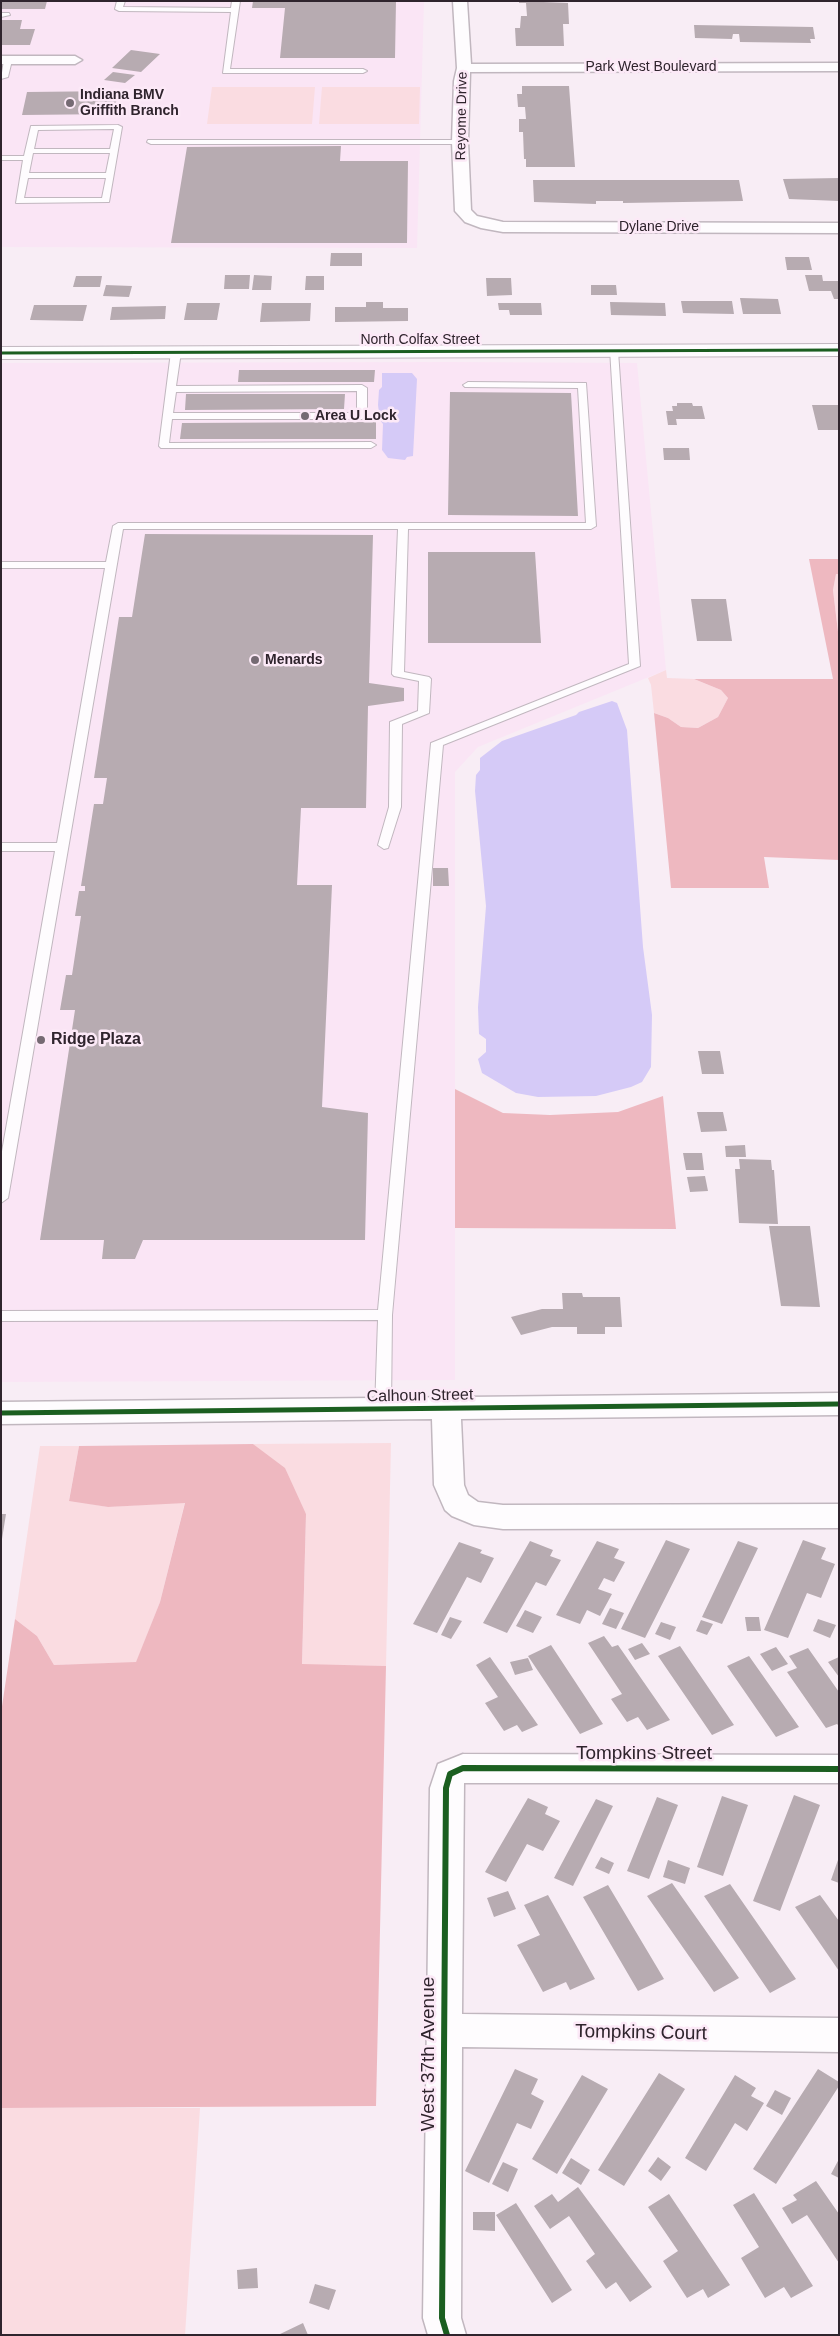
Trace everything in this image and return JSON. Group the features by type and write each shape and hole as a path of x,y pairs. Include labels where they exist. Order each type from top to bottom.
{"street":[{"name":"Reyome Drive","path":"460,1 464,68 461,81 460,142 463,211 471,219 479,223"},
{"path":"5,60 75,60"},
{"name":"Park West Boulevard","path":"464,68 839,67"},
{"name":"Dylane Drive","path":"479,223 503,227 839,228"},
{"name":"North Colfax Street","path":"1,352 839,350"},
{"name":"Calhoun Street","path":"1,1413 839,1404"},
{"path":"446,1408 449,1485 452,1494 463,1508 474,1513 503,1517 839,1516"},
{"name":"Tompkins Street","path":"450,1774 463,1768 839,1769"},
{"name":"West 37th Avenue","path":"447,2335 442,2318 446,1788 450,1774"},
{"name":"Tompkins Court","path":"444,2030 839,2036"}],"lane":[{"path":"121,1 119,9 173,5 235,5 226,72 363,71"},
{"path":"1,77 4,77 5,60"},
{"path":"118,127 106,200 19,201 29,154 34,128 118,127"},
{"path":"151,142 460,142"},
{"path":"1,158 29,154 114,151"},
{"path":"24,176 110,175"},
{"path":"383,1409 385,1315 437,743 635,666 613,351"},
{"path":"176,352 164,446 371,445"},
{"path":"1,1198 118,526 590,526 583,385 468,385"},
{"path":"168,416 362,416 362,388 172,389"},
{"path":"384,845 395,807 396,722 423,713 425,680 398,674 403,526"},
{"path":"1,564 111,565"},
{"path":"1,847 62,847"},
{"path":"1,1316 385,1315"}],"shaded area":[{"path":"1,1 424,1 417,248 1,247"},
{"path":"212,87 315,87 312,124 207,124"},
{"path":"322,87 420,87 419,124 319,124"},
{"path":"1,363 637,363 666,670 478,747 455,772 455,1380 1,1382"},
{"path":"382,373 412,373 417,379 413,456 407,457 405,460 388,458 382,450 383,424 380,420 378,405 379,390 382,387"},
{"path":"809,559 839,559 839,574 836,574 833,590 839,640 839,860 764,857 769,888 671,888 654,713 668,718 681,727 698,728 718,717 728,698 721,690 694,679 833,679"},
{"path":"836,574 839,574 839,640 833,590"},
{"path":"666,670 667,678 694,679 721,690 728,698 718,717 698,728 681,727 668,718 654,713 651,685 648,678"},
{"path":"612,701 617,703 627,730 643,947 652,1015 651,1067 642,1082 631,1087 596,1096 538,1097 516,1093 482,1073 478,1059 486,1052 486,1039 479,1034 478,1007 486,906 475,791 476,775 480,770 480,758 502,741"},
{"path":"455,1089 503,1113 550,1115 618,1112 663,1096 676,1229 455,1228"},
{"path":"391,1443 386,1666 302,1665 306,1514 253,1444"},
{"path":"253,1444 285,1468 306,1514 302,1664 386,1666 376,2106 1,2108 1,1713 15,1619 37,1636 54,1665 136,1662 160,1602 185,1503 108,1507 69,1501 79,1446"},
{"path":"40,1446 79,1446 69,1500 108,1507 185,1502 160,1602 136,1663 54,1665 37,1636 15,1619"},
{"path":"1,2108 200,2108 185,2335 1,2335"}],"building":[{"path":"1,1 47,1 45,9 1,9"},
{"path":"253,1 396,1 395,58 280,58 285,8 252,8"},
{"path":"519,1 568,3 569,24 563,24 564,46 516,46 515,28 520,28 521,16 527,16 526,3 519,3"},
{"path":"1,20 22,20 20,29 35,29 30,45 1,45"},
{"path":"694,25 813,27 815,39 810,39 811,43 740,42 739,34 733,34 732,39 695,38"},
{"path":"131,50 160,54 141,72 112,68"},
{"path":"113,72 135,75 125,83 104,80"},
{"path":"522,86 569,86 575,167 526,167 523,132 519,132 519,119 526,119 525,107 518,107 517,94 522,94"},
{"name":"Indiana BMV Griffith Branch","path":"118,91 114,114 22,115 27,92"},
{"path":"341,146 340,161 408,161 407,243 171,243 187,147"},
{"path":"839,178 839,201 789,199 783,179"},
{"path":"533,180 739,180 743,201 623,203 623,201 596,201 596,204 534,202"},
{"path":"331,253 362,253 362,266 330,266"},
{"path":"785,257 809,257 812,270 787,270"},
{"path":"225,275 250,275 249,289 224,289"},
{"path":"254,275 272,276 271,290 252,290"},
{"path":"805,275 822,275 823,281 839,281 839,299 834,299 831,291 809,291"},
{"path":"76,276 102,276 100,287 73,287"},
{"path":"306,276 324,276 324,290 305,290"},
{"path":"486,278 511,278 512,295 487,296"},
{"path":"106,285 132,286 129,297 103,296"},
{"path":"591,285 616,285 617,295 591,295"},
{"path":"740,298 778,299 781,314 743,314"},
{"path":"681,301 732,301 734,314 683,313"},
{"path":"366,302 383,302 383,308 408,308 408,321 335,322 335,307 366,307"},
{"path":"610,302 665,303 666,316 611,315"},
{"path":"187,303 220,303 217,320 184,320"},
{"path":"262,303 311,303 310,321 260,322"},
{"path":"498,303 541,303 542,315 510,315 509,310 499,310"},
{"path":"34,305 87,305 83,321 30,320"},
{"path":"166,306 165,319 110,320 112,307"},
{"path":"239,370 375,370 374,382 238,382"},
{"path":"450,392 571,393 578,516 448,515"},
{"path":"186,394 345,394 344,409 185,410"},
{"path":"677,403 692,403 693,406 702,406 705,419 676,419 677,425 668,425 666,411 673,411 672,406 677,406"},
{"path":"812,405 839,405 839,430 818,430"},
{"path":"376,422 376,439 180,439 182,423"},
{"path":"663,448 689,448 690,460 664,460"},
{"path":"145,534 373,535 369,683 404,688 404,701 368,706 366,808 301,808 297,885 332,885 322,1107 368,1113 365,1240 143,1240 135,1259 102,1259 104,1240 40,1240 75,1010 60,1010 66,975 72,975 81,916 75,916 79,891 85,891 85,886 81,886 94,804 103,804 107,778 94,778 119,617 132,617"},
{"path":"428,552 535,552 541,643 428,643"},
{"path":"691,599 726,599 732,641 697,641"},
{"path":"433,868 448,868 449,886 433,886"},
{"path":"698,1051 720,1051 724,1074 702,1074"},
{"path":"697,1112 723,1112 727,1131 701,1132"},
{"path":"745,1145 746,1157 726,1157 725,1146"},
{"path":"683,1153 702,1153 704,1170 686,1170"},
{"path":"739,1159 771,1160 772,1170 774,1170 778,1224 739,1223 735,1169 740,1169"},
{"path":"705,1176 708,1191 690,1192 687,1177"},
{"path":"769,1226 810,1226 820,1307 781,1306"},
{"path":"562,1293 582,1293 583,1297 620,1297 622,1327 605,1327 605,1334 577,1334 577,1327 552,1327 521,1335 511,1317 542,1309 563,1309"},
{"path":"1,1514 6,1514 2,1539 1,1539"},
{"path":"666,1540 690,1549 645,1638 621,1629"},
{"path":"803,1540 826,1548 821,1559 835,1564 821,1598 807,1593 788,1638 764,1630"},
{"path":"530,1541 553,1550 550,1556 561,1560 546,1586 536,1582 507,1633 483,1623"},
{"path":"597,1541 619,1549 614,1558 625,1562 614,1582 604,1578 598,1589 612,1594 600,1616 587,1610 580,1624 556,1615"},
{"path":"738,1541 758,1548 722,1624 702,1617"},
{"path":"459,1542 482,1550 480,1553 494,1558 481,1583 467,1577 437,1633 413,1624"},
{"path":"610,1608 624,1613 616,1629 602,1624"},
{"path":"525,1610 542,1617 533,1633 516,1626"},
{"path":"450,1617 462,1621 451,1639 441,1635"},
{"path":"745,1617 759,1617 761,1631 747,1631"},
{"path":"818,1619 836,1625 830,1638 813,1631"},
{"path":"701,1620 713,1624 707,1635 696,1631"},
{"path":"661,1622 676,1627 670,1640 655,1634"},
{"path":"604,1636 612,1647 618,1645 670,1720 647,1730 638,1717 627,1722 611,1699 622,1694 588,1643"},
{"path":"642,1643 650,1654 635,1660 628,1649"},
{"path":"551,1645 603,1724 580,1734 528,1656"},
{"path":"680,1646 734,1725 712,1735 658,1656"},
{"path":"776,1647 788,1664 772,1671 760,1654"},
{"path":"808,1648 839,1692 839,1726 837,1724 826,1728 787,1672 797,1668 789,1656"},
{"path":"749,1656 799,1727 776,1737 727,1666"},
{"path":"490,1657 538,1725 522,1732 517,1725 504,1731 485,1703 498,1697 476,1665"},
{"path":"839,1657 839,1677 828,1662"},
{"path":"528,1658 533,1670 515,1675 510,1662"},
{"path":"794,1795 820,1805 780,1911 753,1901"},
{"path":"722,1796 748,1805 723,1876 697,1867"},
{"path":"657,1797 678,1805 649,1879 627,1871"},
{"path":"528,1798 548,1807 545,1814 560,1821 543,1851 527,1844 506,1882 485,1872"},
{"path":"596,1799 613,1806 573,1886 554,1878"},
{"path":"601,1857 614,1863 609,1874 595,1868"},
{"path":"839,1857 839,1883 831,1880"},
{"path":"668,1860 690,1868 685,1884 663,1877"},
{"path":"672,1883 739,1978 714,1992 647,1896"},
{"path":"730,1884 796,1979 770,1993 704,1896"},
{"path":"608,1885 664,1979 638,1991 583,1897"},
{"path":"508,1891 516,1909 494,1917 487,1898"},
{"path":"548,1895 595,1979 570,1990 566,1982 543,1992 517,1945 540,1935 524,1905"},
{"path":"820,1895 839,1921 839,1971 795,1907"},
{"path":"515,2069 538,2079 531,2094 544,2101 531,2129 517,2123 489,2183 465,2171"},
{"path":"818,2069 839,2082 839,2086 776,2184 753,2169"},
{"path":"659,2073 685,2089 624,2186 598,2170"},
{"path":"582,2075 608,2089 557,2174 532,2159"},
{"path":"735,2075 756,2088 751,2096 764,2103 747,2131 735,2123 706,2171 685,2158"},
{"path":"775,2090 791,2098 782,2115 766,2106"},
{"path":"658,2157 671,2167 661,2181 648,2171"},
{"path":"571,2158 590,2170 581,2185 562,2173"},
{"path":"839,2159 839,2178 831,2174"},
{"path":"503,2162 518,2169 508,2192 492,2184"},
{"path":"816,2181 839,2214 839,2263 807,2215 792,2224 782,2208 797,2200 793,2195"},
{"path":"578,2187 652,2287 630,2302 616,2282 606,2289 586,2261 595,2254 569,2216 550,2229 534,2206 552,2194 558,2202"},
{"path":"754,2193 813,2286 791,2298 784,2287 765,2298 741,2258 759,2247 733,2205"},
{"path":"669,2194 730,2285 708,2298 703,2289 687,2298 663,2261 678,2251 648,2207"},
{"path":"516,2203 572,2290 552,2303 496,2215"},
{"path":"473,2212 495,2212 495,2231 473,2230"},
{"path":"257,2268 258,2288 238,2289 237,2270"},
{"path":"315,2284 336,2290 329,2310 309,2303"},
{"path":"303,2323 308,2335 278,2335"}],"cycle path":[{"path":"1,353 839,350"},
{"path":"1,1413 839,1404"},
{"path":"447,2335 442,2318 446,1788 450,1774 463,1768 839,1769"}],"place":[{"name":"Indiana BMV Griffith Branch","path":"70,103"},
{"name":"Area U Lock","path":"305,416"},
{"name":"Menards","path":"255,660"},
{"name":"Ridge Plaza","path":"41,1040"}]}
